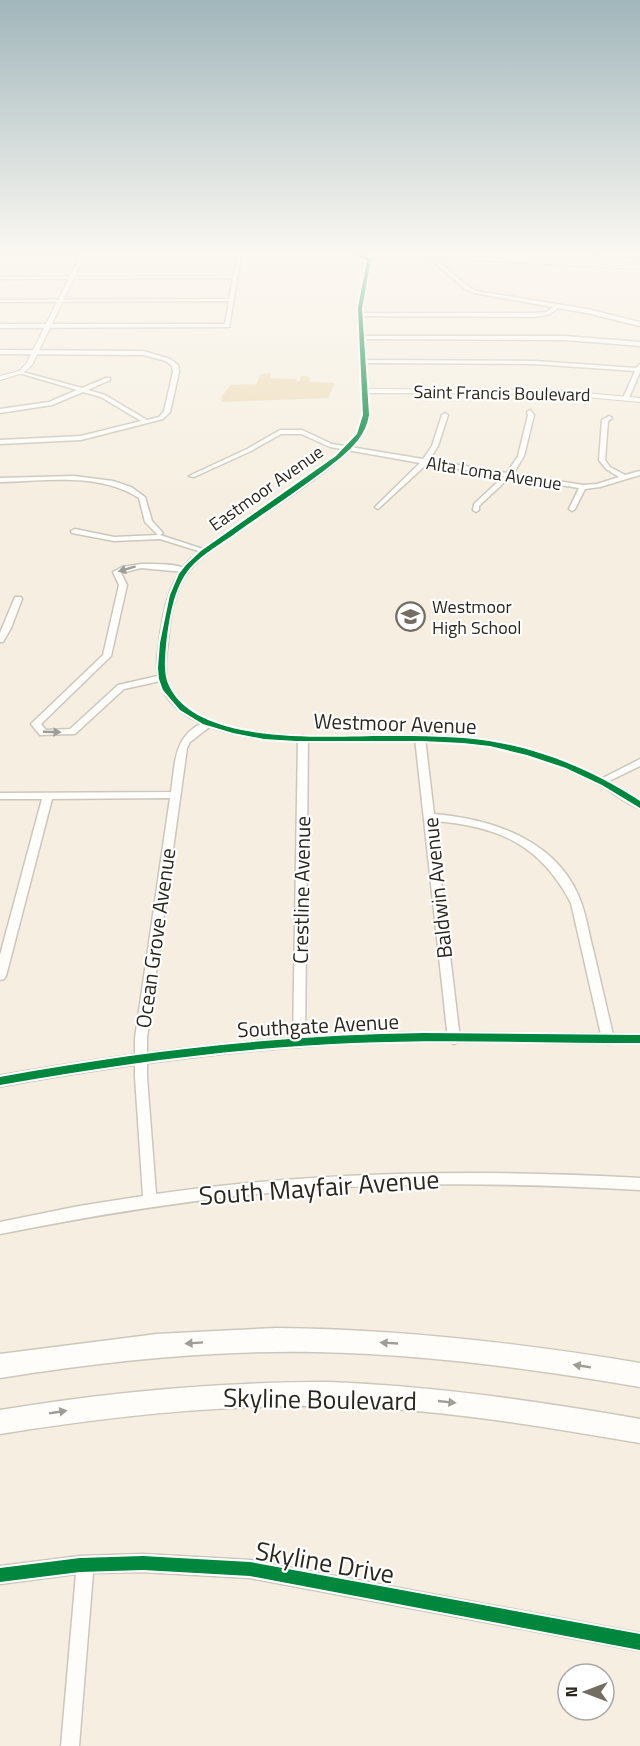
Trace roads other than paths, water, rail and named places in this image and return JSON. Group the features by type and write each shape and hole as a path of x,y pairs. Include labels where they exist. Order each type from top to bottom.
{"main road":[{"path":"0,1366 90,1352 154,1346 241,1340 316,1340 465,1349 640,1375"},
{"name":"Skyline Boulevard","path":"0,1422 93,1407 183,1398 336,1395 492,1407 639,1431"}],"street":[{"path":"0,378 21,372 29,364 44,331"},
{"name":"Eastmoor Avenue","path":"162,678 162,661 172,597 184,570 204,551 327,465 357,439 366,422 362,331"},
{"path":"362,338 555,338 640,345"},
{"path":"0,352 136,352 168,360 175,366 176,372 167,412 161,418 81,438 0,442"},
{"path":"363,362 534,362 639,368 626,398"},
{"path":"21,372 109,399 146,422"},
{"path":"0,411 50,404 108,380"},
{"name":"Saint Francis Boulevard","path":"364,391 553,392 640,400"},
{"path":"476,510 476,505 508,476 521,456 530,412"},
{"path":"378,507 424,463 435,446 445,415"},
{"path":"609,418 605,420 602,460 608,468 625,478"},
{"name":"Alta Loma Avenue","path":"192,476 249,450 280,432 302,432 330,445 424,463 583,487 598,486 640,473"},
{"path":"0,480 94,480 125,487 142,498 149,522 159,535"},
{"path":"572,509 583,487"},
{"path":"75,531 114,539 159,535 204,551"},
{"path":"184,570 154,566 128,566 117,572 123,585 107,656 36,724 43,733 72,732 121,687 162,678 165,687 178,704 209,723"},
{"path":"0,640 18,599"},
{"name":"Westmoor Avenue","path":"209,723 253,735 303,738 466,740 514,748 558,762 602,781 640,805"},
{"name":"Ocean Grove Avenue","path":"150,1202 140,1057 184,743 209,723"},
{"name":"Crestline Avenue","path":"299,1042 303,738"},
{"name":"Baldwin Avenue","path":"420,738 454,1039"},
{"path":"602,781 640,762"},
{"path":"0,976 48,795"},
{"path":"0,796 175,795"},
{"path":"429,817 465,820 504,831 531,846 556,867 568,884 576,903 608,1039"},
{"name":"Southgate Avenue","path":"0,1081 140,1057 299,1042 402,1038 640,1039"},
{"name":"South Mayfair Avenue","path":"0,1228 150,1202 283,1185 406,1179 526,1178 640,1185"},
{"name":"Skyline Drive","path":"0,1575 85,1565 145,1563 250,1569 640,1642"},
{"path":"70,1746 85,1565"}],"place":[{"name":"Westmoor High School","path":"411,616"}]}
